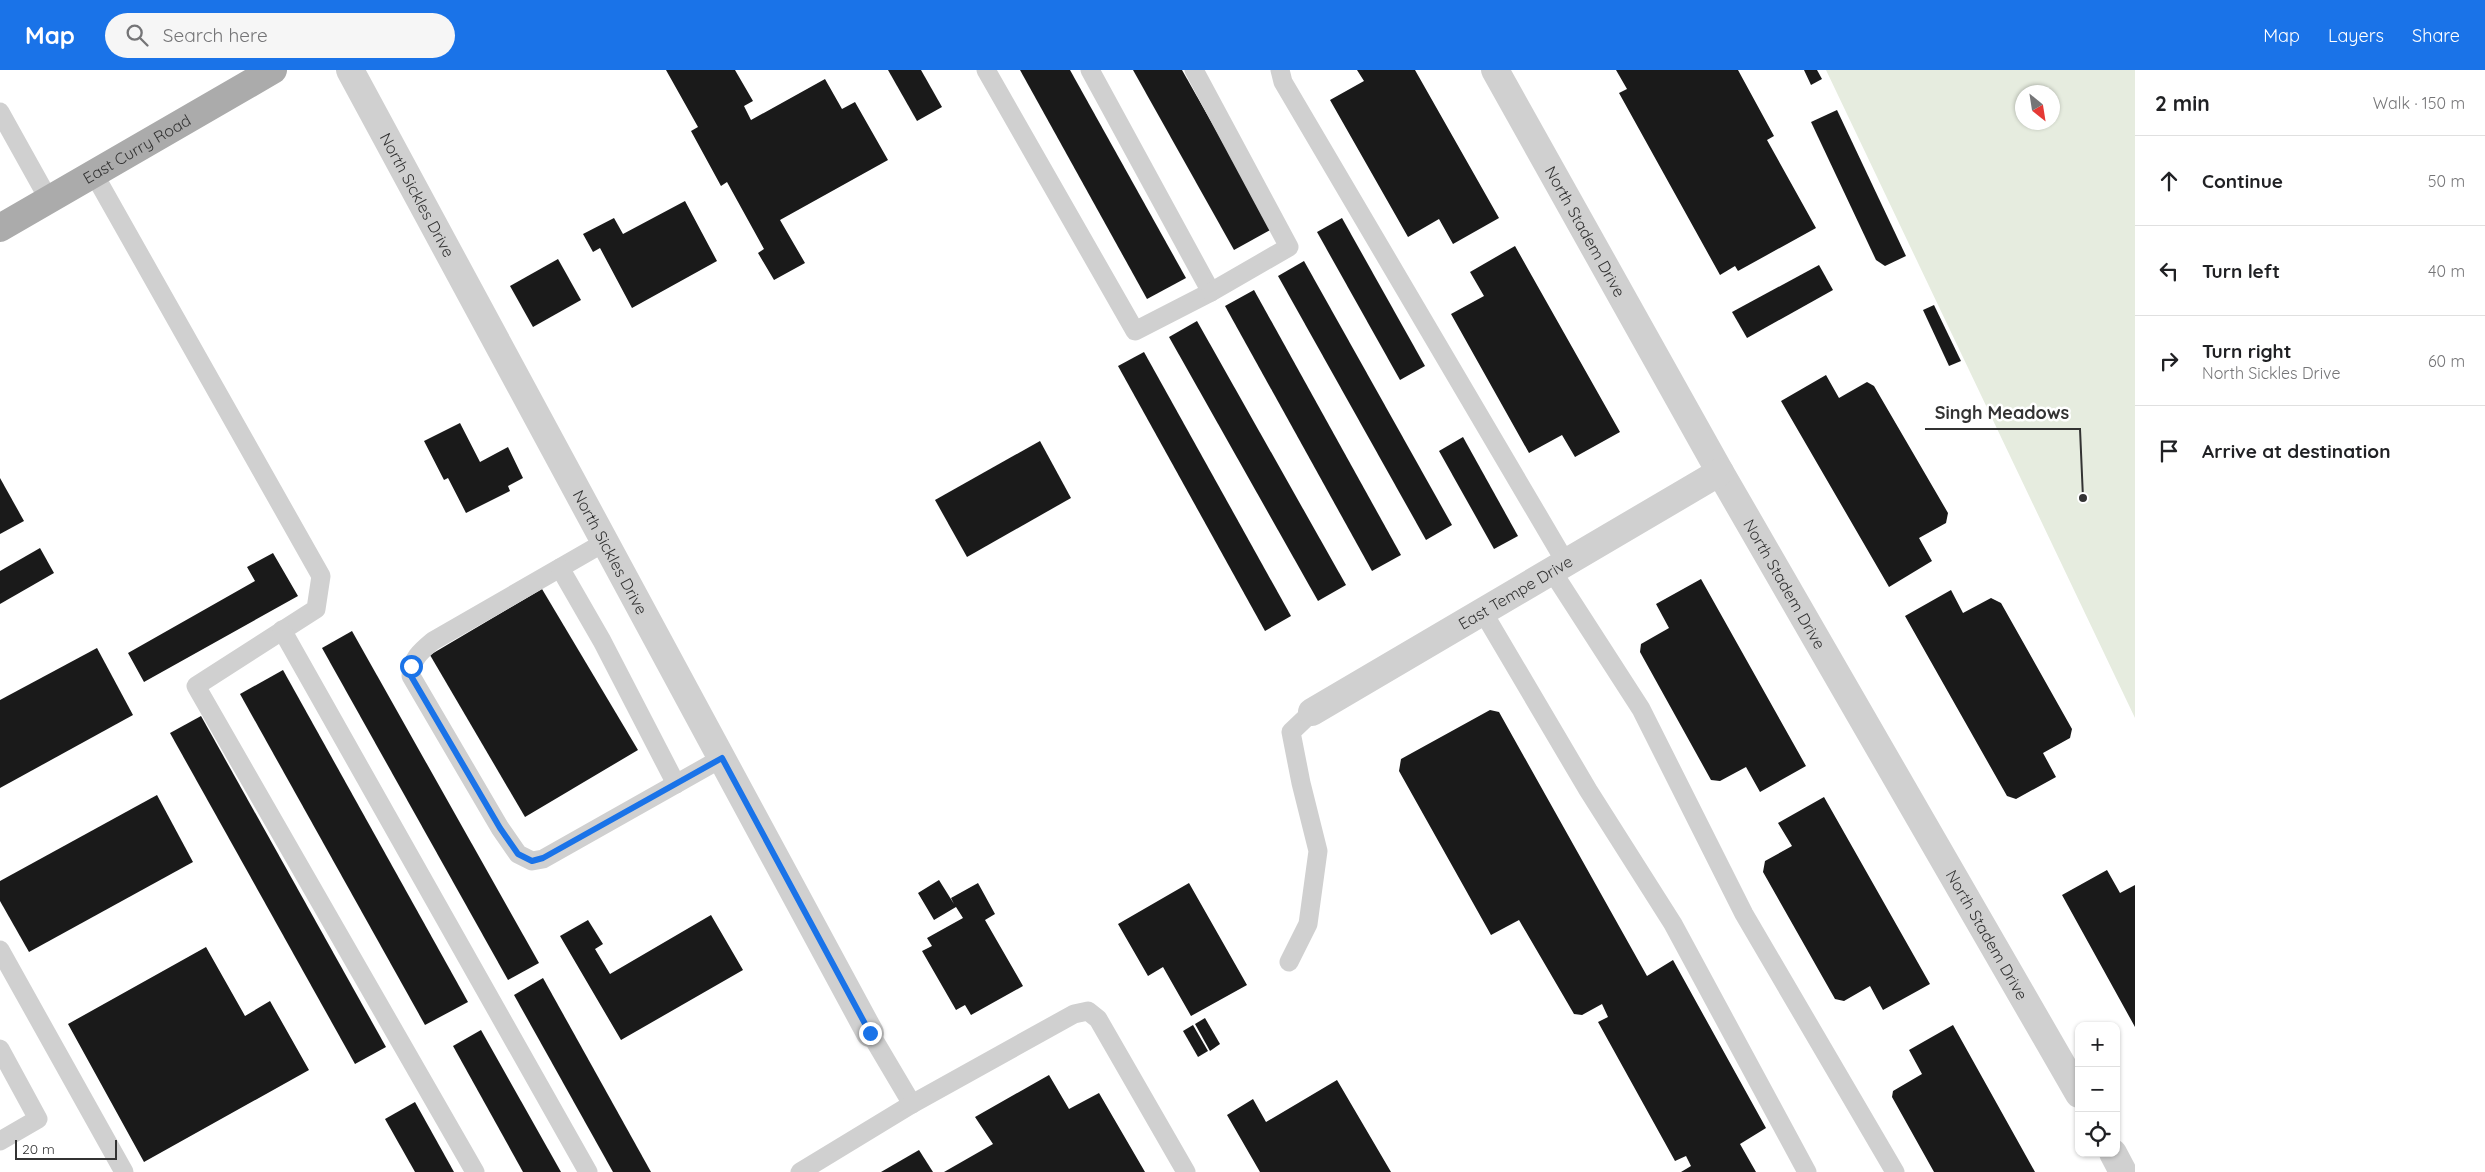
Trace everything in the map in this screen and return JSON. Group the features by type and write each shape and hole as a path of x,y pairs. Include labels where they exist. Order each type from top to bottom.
{"main road":[{"name":"East Curry Road","path":"0,228 273,70"}],"street":[{"name":"North Sickles Drive","path":"350,70 870,1033"},
{"name":"North Stadem Drive","path":"1495,70 1720,472 2075,1087"},
{"name":"East Tempe Drive","path":"1312,712 1720,472"},
{"path":"2115,1157 2124,1172"}],"lane":[{"path":"986,70 1135,331 1211,292 1289,247 1194,70"},
{"path":"1090,70 1211,292"},
{"path":"1280,70 1283,82 1641,709 1744,914 1895,1172"},
{"path":"0,112 49,200"},
{"path":"94,174 321,576 316,609 196,686 475,1172"},
{"path":"605,542 433,641 414,660 411,666 411,676 500,828 518,854 532,861 543,858 722,758"},
{"path":"560,568 602,641 676,784"},
{"path":"1483,612 1588,790 1673,924 1807,1172"},
{"path":"282,630 588,1172"},
{"path":"1289,962 1308,924 1318,851 1301,783 1291,732 1312,712"},
{"path":"0,950 124,1172"},
{"path":"800,1172 912,1104 1074,1014 1088,1011 1098,1019 1186,1172"},
{"path":"870,1033 912,1104"},
{"path":"0,1050 38,1120 0,1141"}],"shaded area":[{"path":"1826,70 2135,70 2135,718"}],"building":[{"path":"666,70 735,70 753,101 744,106 751,120 825,79 842,109 855,102 888,160 780,220 805,263 774,280 758,253 764,249 727,182 721,186 691,131 698,127"},
{"path":"888,70 921,70 942,107 917,121"},
{"path":"1020,70 1070,70 1186,278 1147,299"},
{"path":"1133,70 1182,70 1272,229 1234,250"},
{"path":"1357,70 1415,70 1499,218 1453,244 1439,219 1408,237 1330,100 1364,81"},
{"path":"1616,70 1738,70 1774,136 1767,140 1816,228 1738,271 1735,266 1720,275 1619,93 1627,89"},
{"path":"1804,70 1817,70 1822,79 1811,85"},
{"path":"1837,110 1906,256 1885,266 1876,260 1811,122"},
{"path":"685,201 717,261 632,308 600,248 593,252 583,234 614,218 623,234"},
{"path":"1342,218 1425,366 1400,380 1317,232"},
{"path":"1515,246 1620,432 1575,457 1562,435 1529,453 1451,314 1484,296 1470,272"},
{"path":"558,259 581,300 533,327 510,286"},
{"path":"1304,261 1452,525 1426,540 1278,276"},
{"path":"1819,265 1833,290 1747,338 1732,312"},
{"path":"1254,290 1401,555 1372,571 1225,306"},
{"path":"1934,305 1961,361 1949,366 1923,310"},
{"path":"1197,321 1346,585 1318,601 1169,337"},
{"path":"1144,352 1291,616 1265,631 1118,366"},
{"path":"1826,375 1839,398 1867,382 1874,386 1948,513 1946,523 1919,538 1932,561 1889,587 1781,401"},
{"path":"460,423 480,462 508,447 523,478 508,486 510,491 466,513 448,478 444,480 424,441"},
{"path":"1463,437 1518,536 1494,549 1439,451"},
{"path":"1040,441 1071,498 967,557 935,500"},
{"path":"0,478 24,521 0,534"},
{"path":"40,548 54,573 0,604 0,571"},
{"path":"273,553 298,596 144,682 128,653 255,581 247,567"},
{"path":"1701,579 1806,766 1760,792 1746,767 1720,781 1711,780 1640,652 1641,644 1669,628 1656,604"},
{"path":"542,589 638,750 525,817 430,655"},
{"path":"1951,590 1963,613 1991,598 2001,603 2072,729 2070,738 2043,753 2056,777 2016,799 2007,796 1905,616"},
{"path":"352,631 539,963 508,980 322,648"},
{"path":"97,648 133,715 0,788 0,700"},
{"path":"283,670 468,1002 425,1025 240,694"},
{"path":"1490,710 1499,712 1647,976 1673,960 1766,1128 1740,1144 1756,1172 1681,1172 1691,1166 1686,1156 1675,1161 1598,1022 1608,1017 1602,1004 1582,1015 1574,1014 1519,920 1491,935 1399,771 1401,759"},
{"path":"201,716 386,1047 355,1064 170,733"},
{"path":"157,795 193,862 29,952 0,901 0,881"},
{"path":"1824,797 1930,984 1883,1010 1870,986 1844,1001 1835,999 1763,872 1765,861 1792,846 1778,823"},
{"path":"2107,870 2120,893 2135,885 2135,1027 2062,895"},
{"path":"939,880 954,904 951,898 978,883 995,914 985,920 1023,986 971,1015 965,1005 956,1010 922,951 932,946 927,938 963,918 956,907 934,920 918,893"},
{"path":"1189,883 1247,985 1191,1016 1163,967 1148,976 1118,924"},
{"path":"711,915 743,970 621,1040 560,936 588,920 603,944 595,949 610,974"},
{"path":"206,947 245,1016 270,1001 309,1070 144,1162 68,1024"},
{"path":"543,978 651,1172 613,1172 514,995"},
{"path":"1205,1018 1220,1044 1210,1051 1195,1024"},
{"path":"1193,1025 1208,1051 1198,1057 1183,1031"},
{"path":"1953,1025 2035,1172 1934,1172 1892,1097 1893,1091 1922,1074 1909,1050"},
{"path":"481,1030 561,1172 523,1172 453,1046"},
{"path":"1049,1075 1069,1109 1099,1093 1145,1172 944,1172 993,1144 975,1117"},
{"path":"1337,1080 1391,1172 1260,1172 1227,1115 1253,1099 1266,1122"},
{"path":"415,1102 454,1172 415,1172 385,1119"},
{"path":"919,1150 933,1172 881,1172"}],"place":[{"name":"Singh Meadows","path":"2083,498"}],"route":[{"path":"411,666 411,676 500,828 518,854 532,861 543,858 722,758 870,1033"}]}
